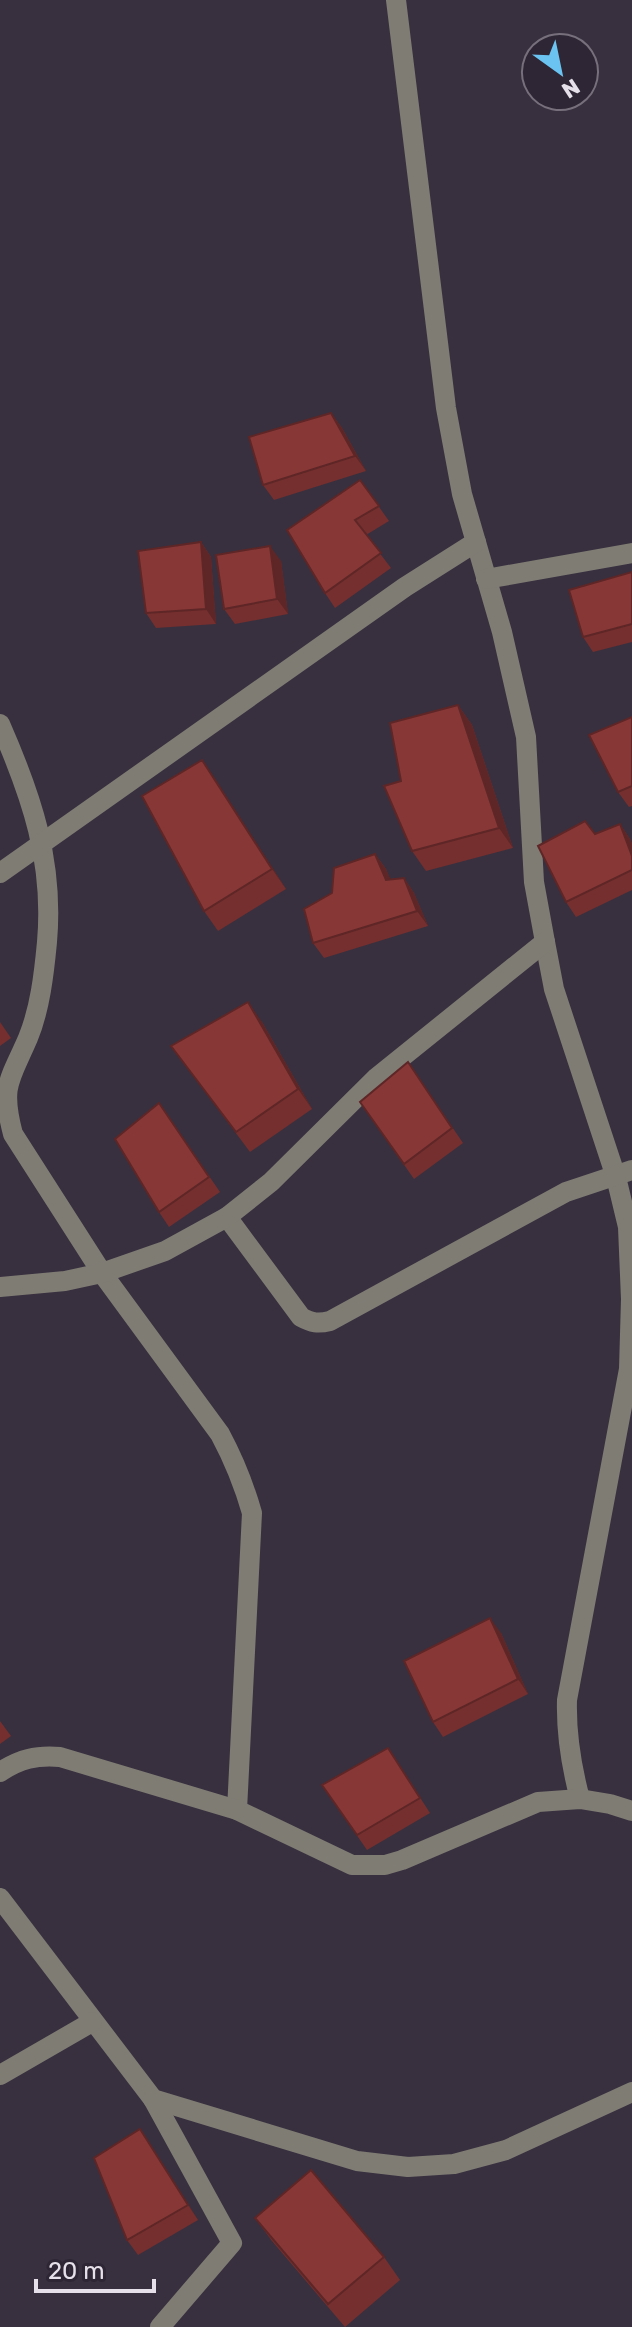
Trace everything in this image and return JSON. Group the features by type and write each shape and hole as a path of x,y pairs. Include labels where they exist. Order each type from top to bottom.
{"street":[{"path":"396,0 446,408 462,494 502,632 526,737 534,882 554,989 624,1173 631,1299 629,1369 567,1700 566,1731 580,1799"},
{"path":"0,873 305,657 476,542"},
{"path":"486,579 632,553"},
{"path":"0,724 25,781 43,844 48,891 44,973 28,1038 8,1072 3,1100 6,1118 13,1134 102,1273 220,1434 234,1459 252,1513 237,1810"},
{"path":"0,1287 65,1281 102,1273 165,1251 227,1217 271,1182 376,1078 545,942"},
{"path":"227,1217 301,1317 321,1323 330,1321 566,1192 624,1173"},
{"path":"0,1772 30,1757 60,1757 237,1810 337,1860 367,1867 402,1860 538,1802 580,1799 632,1811"},
{"path":"0,1898 153,2099 232,2243 160,2327"},
{"path":"0,2075 92,2022"},
{"path":"153,2099 357,2161 408,2167 454,2164 506,2150 632,2092"}],"building":[{"path":"331,413 355,456 263,485 249,437"},
{"path":"360,480 379,506 355,520 381,553 325,593 287,530"},
{"path":"201,542 206,609 146,613 138,551"},
{"path":"270,546 277,599 224,609 216,555"},
{"path":"632,572 632,624 583,637 569,590"},
{"path":"458,705 499,828 412,851 384,786 401,781 390,723"},
{"path":"632,717 632,786 618,792 589,735"},
{"path":"202,760 272,869 204,911 142,796"},
{"path":"585,821 595,834 620,824 632,856 632,870 566,902 538,846"},
{"path":"375,854 386,880 404,878 417,911 313,943 304,909 332,893 334,868"},
{"path":"248,1002 298,1089 236,1132 171,1046"},
{"path":"408,1062 452,1128 404,1164 360,1102"},
{"path":"159,1103 209,1177 159,1212 115,1139"},
{"path":"490,1618 518,1679 433,1722 404,1661"},
{"path":"388,1748 420,1798 357,1835 322,1785"},
{"path":"140,2129 188,2205 127,2240 94,2158"},
{"path":"311,2170 384,2257 328,2304 255,2218"}]}
